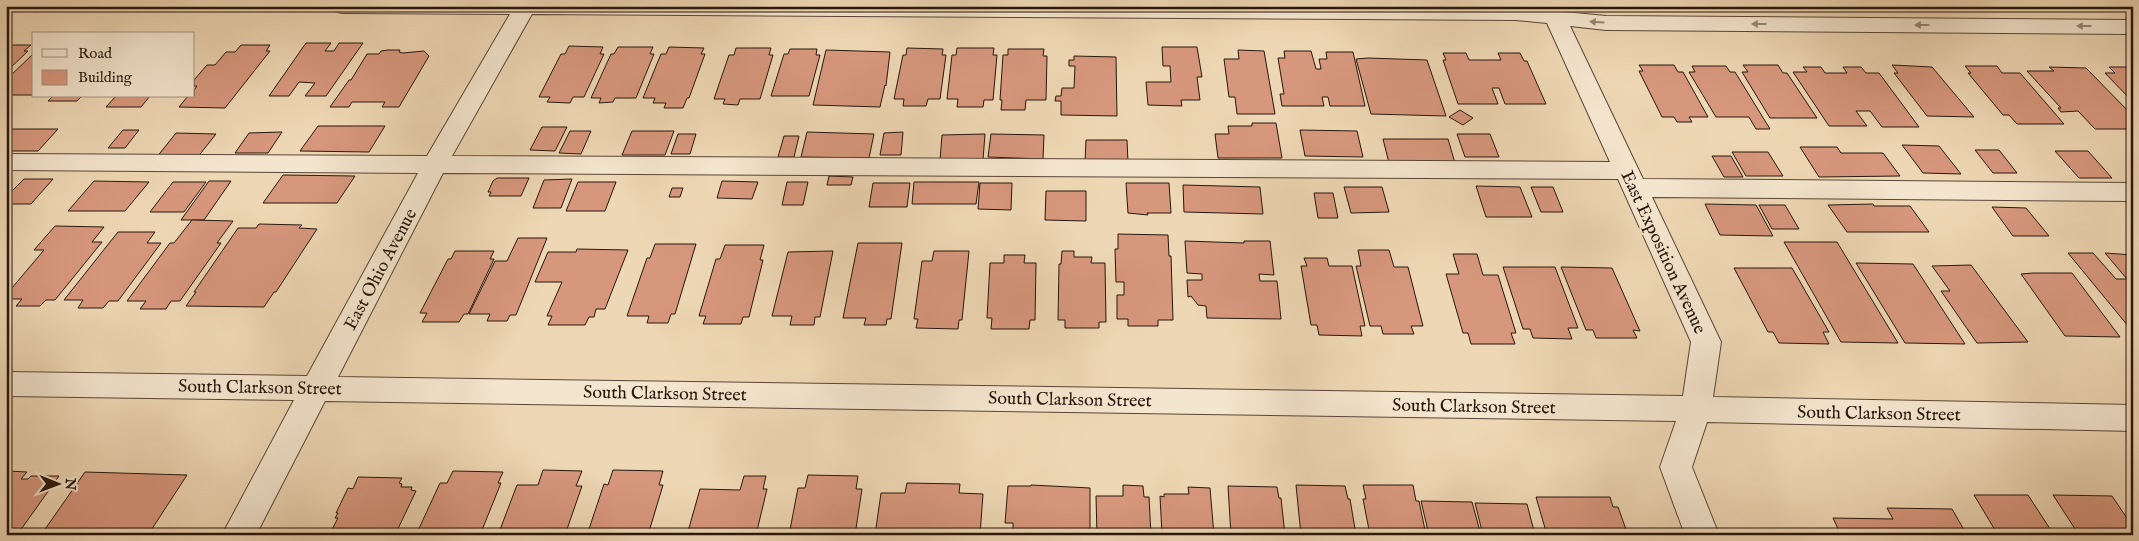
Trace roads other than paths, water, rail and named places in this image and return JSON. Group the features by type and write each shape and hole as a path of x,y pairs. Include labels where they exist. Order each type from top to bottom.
{"street":[{"path":"342,6 1553,12 1606,23 2133,27"},
{"name":"East Ohio Avenue","path":"239,535 435,164 524,7"},
{"name":"East Exposition Avenue","path":"1553,12 1706,342 1696,409 1676,467 1702,535"},
{"path":"6,162 435,164 1630,180 2133,192"},
{"name":"South Clarkson Street","path":"6,384 318,387 1696,409 2133,418"}]}
